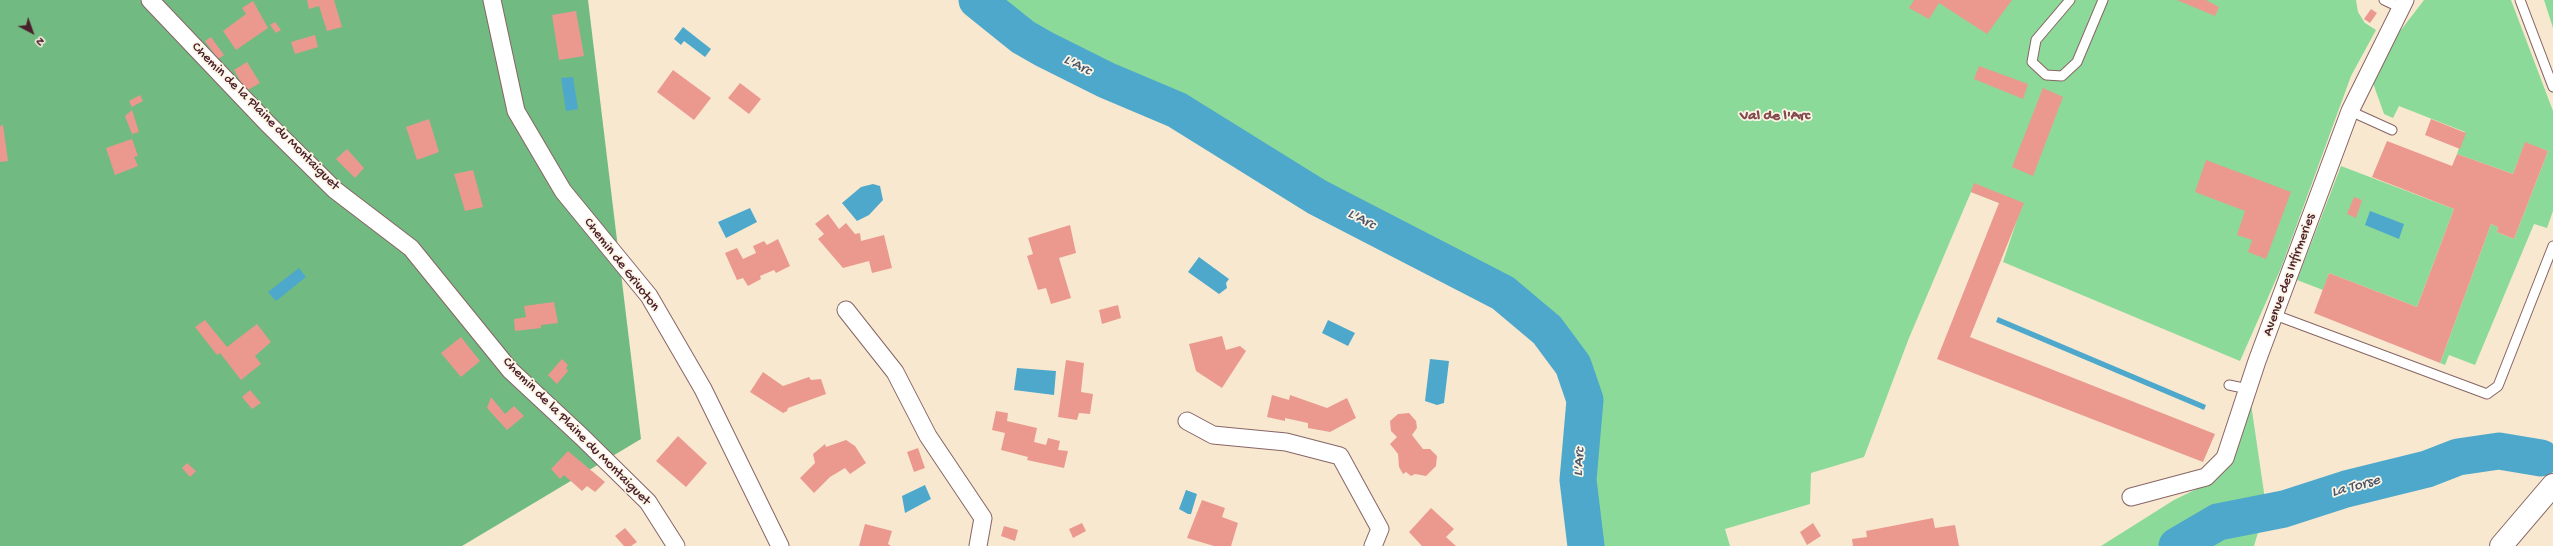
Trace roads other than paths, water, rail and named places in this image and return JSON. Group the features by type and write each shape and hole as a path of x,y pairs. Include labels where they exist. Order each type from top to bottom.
{"highway":[{"path":"2501,546 2553,485"}],"street":[{"name":"Chemin de la Plaine du Montaiguet","path":"150,0 267,122 335,190 411,248 510,370 582,437 648,502 676,546"},
{"name":"Chemin de Grivoton","path":"492,0 516,110 563,191 649,296 703,389 780,546"},
{"name":"Avenue des Infirmeries","path":"2131,497 2206,477 2225,458 2248,388 2350,111 2403,4"},
{"path":"846,310 895,372 928,436 983,518 978,546"},
{"path":"1187,421 1213,435 1286,442 1340,456 1380,529 1373,546"}],"lane":[{"path":"2070,0 2036,40 2032,62 2046,75 2062,76 2077,62 2103,0"},
{"path":"2384,0 2403,4"},
{"path":"2520,0 2553,88"},
{"path":"2350,111 2392,130"},
{"path":"2275,314 2487,394 2498,386 2553,246"},
{"path":"2229,385 2248,388"}],"water":[{"path":"683,27 711,49 705,57 684,41 681,45 674,39"},
{"path":"573,77 578,109 566,111 561,78"},
{"path":"873,184 880,186 883,200 869,215 857,221 842,203 861,187"},
{"path":"750,208 757,222 726,238 718,222"},
{"path":"2370,211 2404,224 2399,239 2365,225"},
{"path":"1199,257 1229,279 1226,283 1227,288 1219,294 1188,272"},
{"path":"299,268 306,277 276,301 268,292"},
{"path":"1998,317 2206,405 2204,410 1996,322"},
{"path":"1328,320 1355,333 1348,346 1322,333"},
{"path":"1430,359 1449,361 1444,403 1437,405 1425,401"},
{"path":"1017,368 1056,371 1054,395 1014,390"},
{"path":"925,485 931,499 905,513 902,496"},
{"path":"1186,490 1197,494 1191,514 1179,509"}],"waterway":[{"name":"L'Arc","path":"977,0 1023,37 1044,49 1106,80 1177,110 1317,197 1503,293 1547,330 1573,365 1585,400 1578,480 1586,546"},
{"name":"La Torse","path":"2177,546 2218,522 2284,509 2346,489 2427,469 2458,457 2499,451 2541,458"}],"district":[{"name":"Val de l'Arc","path":"1775,117"}]}
